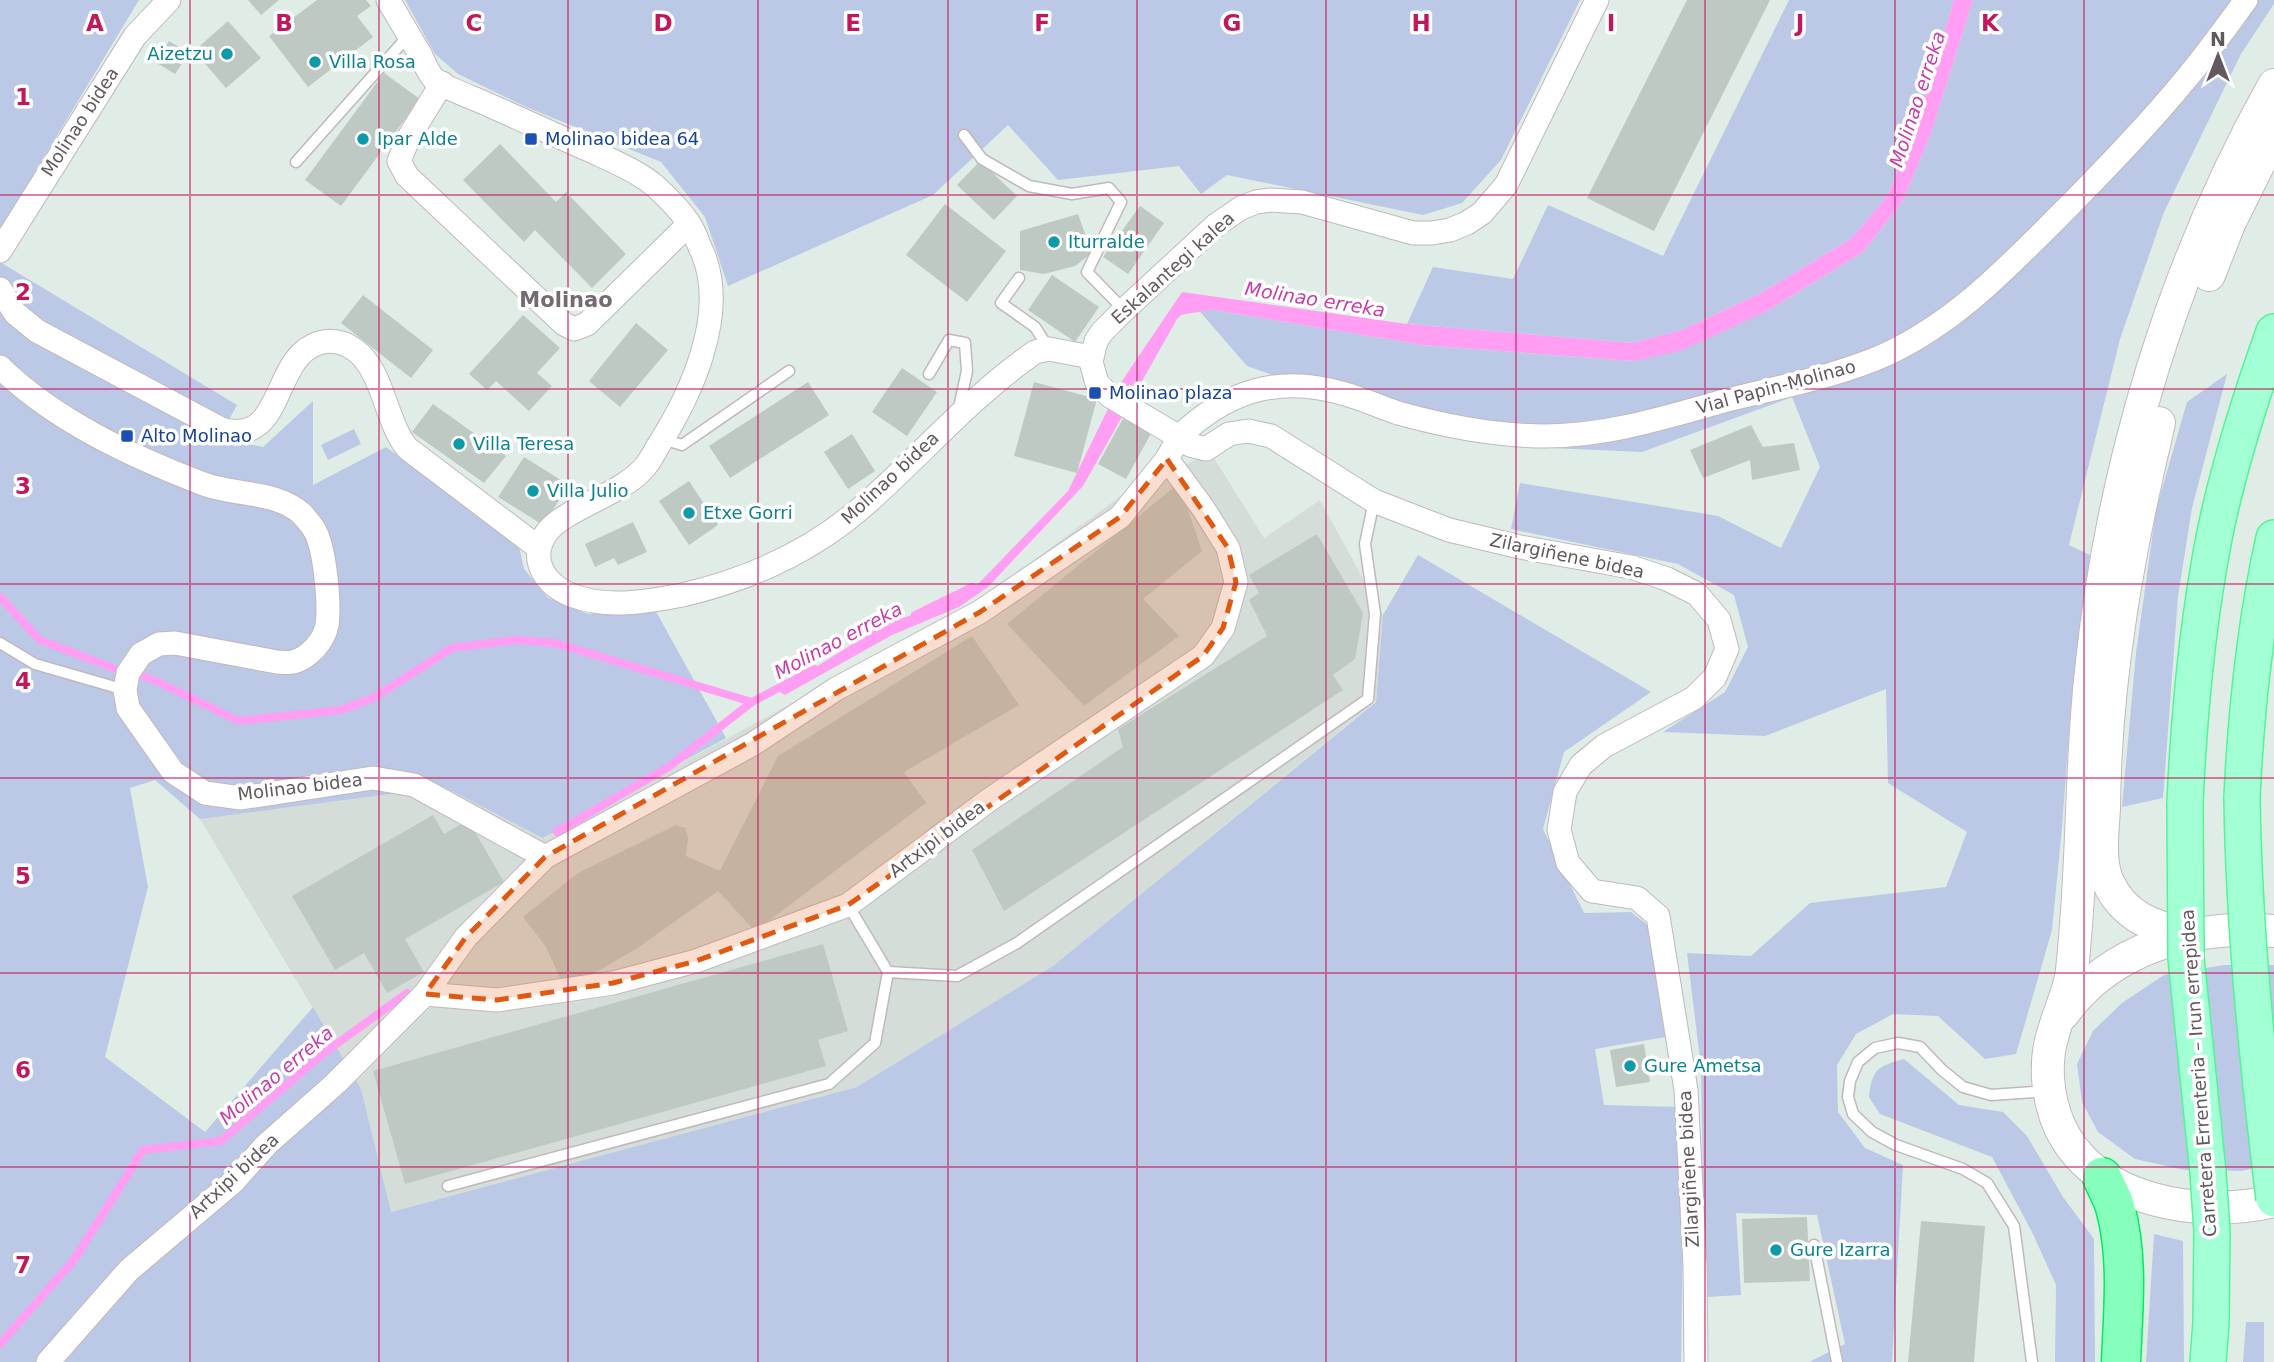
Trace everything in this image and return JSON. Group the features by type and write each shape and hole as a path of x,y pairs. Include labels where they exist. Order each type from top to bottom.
{"highway":[{"path":"2102,1177 2115,1206 2122,1244 2124,1282 2121,1362"}],"main road":[{"name":"Carretera Errenteria – Irun errepidea","path":"2208,1362 2212,1231 2186,958 2185,803 2191,691 2215,535 2233,458 2274,332"},
{"path":"2274,538 2248,692 2242,798 2248,953 2274,1200"}],"street":[{"name":"Molinao bidea","path":"0,251 135,36 169,0"},
{"path":"0,289 15,313 37,331 230,432 249,430 260,424 293,362 304,350 324,341 347,345 358,352 376,379 394,428 407,448 539,548 554,523 611,494 643,470 677,416 708,336 711,288 705,260 690,224 654,185 618,164 435,80 388,0"},
{"name":"Eskalantegi kalea","path":"1091,357 1096,341 1124,310 1222,220 1256,202 1302,202 1413,233 1450,230 1482,213 1506,185 1597,0"},
{"name":"Vial Papin-Molinao","path":"1178,437 1199,417 1239,395 1269,387 1302,387 1342,393 1396,412 1465,428 1546,436 1592,433 1636,425 1841,371 1886,354 1932,329 1961,309 1992,282 2113,161 2186,79 2246,0"},
{"path":"442,83 409,137 400,161 407,176 564,324 574,329 587,324 690,224"},
{"path":"2189,934 2160,929 2128,909 2112,889 2091,850 2091,673 2115,508 2139,414 2174,303 2209,216 2246,135 2274,85"},
{"path":"2274,133 2230,224 2194,311 2159,421 2138,511 2122,601 2106,749 2071,978 2052,1037 2048,1072 2059,1125 2071,1146 2102,1177 2157,1200 2189,1206 2228,1207 2274,1200"},
{"name":"Molinao bidea","path":"539,548 541,569 554,587 584,600 604,603 665,598 745,577 816,542 867,503 957,415 1035,352 1049,349"},
{"path":"1049,349 1091,357 1092,373 1097,383 1110,396 1178,437"},
{"path":"0,367 22,389 76,425 204,485 290,505 303,515 315,530 321,547 329,611 326,632 312,652 293,662 277,662 175,643 159,645 141,654 128,673 125,690"},
{"name":"Zilargiñene bidea","path":"1178,437 1190,445 1206,449 1229,434 1248,431 1271,436 1374,501 1449,530 1520,547 1631,567 1667,579 1698,594 1719,620 1727,649 1715,677 1693,698 1604,746 1581,765 1565,792 1559,830 1568,863 1592,891 1637,898 1658,916 1686,1090 1695,1266 1696,1362"},
{"name":"Artxipi bidea","path":"48,1362 129,1270 233,1182 266,1145 336,1083 425,994 466,937 545,857 752,744 836,689 980,612 1120,517 1167,459 1178,437"},
{"name":"Artxipi bidea","path":"425,994 497,1000 613,983 696,961 848,905 989,800 1203,656 1223,628 1236,582 1228,548 1167,459"},
{"name":"Molinao bidea","path":"125,690 128,708 173,772 205,793 242,798 373,778 414,785 545,857"},
{"path":"2052,1037 2074,999 2109,969 2155,945 2189,934 2225,929 2274,931"}],"lane":[{"path":"296,162 409,35"},
{"path":"964,135 982,159 1029,186 1072,194 1109,188 1121,202 1087,272 1124,310"},
{"path":"1018,278 1001,303 1035,327 1049,349"},
{"path":"929,374 949,340 965,343 967,371 957,415"},
{"path":"663,439 682,445 789,371"},
{"path":"888,972 957,976 1017,943 1368,699 1375,614 1366,544 1374,501"},
{"path":"0,643 35,664 125,690"},
{"path":"448,1186 829,1084 875,1043 888,972 848,905"},
{"path":"2032,1362 2014,1226 1987,1183 1964,1169 1896,1145 1872,1132 1853,1114 1848,1097 1850,1081 1858,1062 1875,1048 1898,1043 1920,1047 1963,1087 1991,1095 2050,1091"},
{"path":"1814,1245 1837,1362"}],"highlighted area":[{"path":"1167,459 1228,548 1236,582 1223,628 1203,656 848,905 696,961 613,983 497,1000 425,994 466,937 545,857 980,612 1120,517"}],"shaded area":[{"path":"0,0 139,0 0,230"},
{"path":"405,0 1580,0 1501,160 1462,203 1423,215 1227,175 1201,194 1179,166 1058,180 1008,125 933,195 728,286 705,217 661,162 526,107 458,74 435,54"},
{"path":"1789,0 1954,0 1915,129 1888,195 1852,238 1761,293 1682,330 1632,343 1407,324 1433,267 1513,279 1548,205 1663,256"},
{"path":"1954,0 1973,0 1930,136 1902,202 1863,252 1767,311 1683,350 1633,361 1423,345 1189,308 1177,319 1083,486 988,587 959,607 892,635 785,695 778,691 886,623 941,606 980,582 1068,491 1120,384 1182,292 1407,324 1632,343 1682,330 1761,293 1852,238 1888,195 1915,129"},
{"path":"1973,0 2274,0 2274,4 2241,54 2164,212 2120,339 2069,545 2090,555 2071,705 2052,930 2016,1054 1985,1059 1938,1016 1893,1014 1856,1034 1837,1065 1838,1112 1865,1148 1903,1165 1892,1362 1809,1362 1845,1344 1817,1215 1736,1213 1741,1295 1705,1297 1701,1067 1687,953 1751,956 1810,903 1946,887 1967,832 1888,783 1886,689 1765,736 1663,732 1725,692 1748,647 1734,595 1678,564 1511,529 1520,483 1718,516 1781,548 1820,467 1792,397 1642,452 1527,447 1403,420 1247,366 1196,307 1423,345 1633,361 1767,311 1863,252 1902,202 1930,136"},
{"path":"0,262 237,405 219,438 263,447 313,401 313,485 386,447 519,546 524,569 548,598 588,614 654,608 726,738 543,838 444,787 200,819 155,780 130,788 148,887 105,1057 205,1132 313,1007 361,1089 391,1212 857,1087 1053,966 1376,702 1383,615 1418,555 1651,692 1564,752 1543,829 1584,913 1631,912 1649,926 1666,1037 1595,1049 1604,1105 1678,1107 1683,1215 1681,1362 0,1362"},
{"path":"2227,374 2192,508 2178,596 2163,798 2122,807 2136,653 2156,510 2187,402"},
{"path":"354,429 361,444 328,460 321,445"},
{"path":"1211,453 1264,538 1320,500 1383,615 1376,701 1053,966 857,1087 390,1212 361,1089 200,819 444,787 544,838 976,603 1129,490"},
{"path":"2224,965 2274,965 2274,1164 2241,1171 2185,1170 2135,1159 2098,1132 2082,1102 2077,1064 2093,1031 2122,1003 2164,975"},
{"path":"1904,1059 1959,1105 2003,1112 2027,1136 2063,1197 2094,1239 2095,1362 2055,1362 2056,1285 2033,1234 1992,1157 1880,1114 1869,1097 1872,1080 1878,1070"},
{"path":"2154,1234 2183,1241 2184,1362 2146,1362"},
{"path":"2246,1322 2264,1322 2264,1362 2243,1362"}],"building":[{"path":"248,0 279,0 261,15"},
{"name":"Villa Rosa","path":"317,0 366,0 371,6 357,16 373,37 308,87 269,36"},
{"path":"1687,0 1770,0 1654,231 1587,198"},
{"name":"Aizetzu","path":"228,21 261,58 226,88 194,51"},
{"path":"169,41 189,53 175,74 155,62"},
{"name":"Ipar Alde","path":"384,73 420,99 341,206 305,180"},
{"path":"500,144 556,202 566,192 626,254 592,288 535,230 524,242 463,180"},
{"path":"980,161 1017,196 994,220 957,185"},
{"path":"945,204 1006,251 967,302 906,255"},
{"path":"1140,206 1164,223 1128,274 1103,257"},
{"name":"Iturralde","path":"1078,214 1092,253 1075,266 1044,274 1020,270 1020,231"},
{"path":"1052,275 1099,307 1075,342 1028,310"},
{"path":"363,295 433,350 411,378 341,323"},
{"path":"523,315 560,348 537,373 552,386 529,411 496,381 487,390 469,374"},
{"path":"636,323 668,350 620,407 589,381"},
{"path":"902,368 937,392 907,436 872,412"},
{"path":"808,382 829,415 730,478 709,446"},
{"path":"1034,382 1097,399 1077,473 1014,456"},
{"name":"Villa Teresa","path":"433,404 506,456 484,483 412,432"},
{"path":"1125,415 1153,430 1126,479 1098,464"},
{"path":"1751,425 1763,447 1794,443 1800,470 1752,480 1750,460 1703,478 1690,450"},
{"path":"852,434 875,471 848,489 824,452"},
{"name":"Villa Julio","path":"524,457 569,485 543,525 498,497"},
{"name":"Etxe Gorri","path":"689,481 718,525 689,545 659,501"},
{"path":"1179,483 1202,551 1143,599 1179,636 1084,706 1007,624"},
{"path":"633,522 647,552 618,565 614,558 595,567 585,544"},
{"path":"1317,534 1363,613 1355,659 1333,675 1343,690 1004,911 972,850 1123,747 1118,729 1267,636 1249,600 1259,593 1249,575"},
{"path":"972,636 1019,705 904,772 926,803 755,931 718,891 636,949 591,975 561,980 546,947 523,917 578,873 676,825 685,828 688,838 686,856 720,871 778,756"},
{"path":"433,815 444,834 468,820 504,882 405,939 424,972 387,993 364,953 335,970 292,896"},
{"path":"823,944 848,1031 818,1040 826,1066 405,1184 373,1071"},
{"name":"Gure Ametsa","path":"1644,1044 1650,1082 1616,1087 1610,1050"},
{"name":"Gure Izarra","path":"1807,1217 1810,1281 1744,1283 1742,1219"},
{"path":"1921,1221 1985,1226 1974,1362 1908,1362"}],"waterway":[{"name":"Molinao erreka","path":"1180,311 1209,306"},
{"name":"Molinao erreka","path":"915,615 972,587"},
{"path":"0,597 40,640 113,668"},
{"path":"143,676 239,721 341,710 373,698 452,648 515,640 555,643 752,702"},
{"name":"Molinao erreka","path":"557,832 670,766 752,702 814,669"},
{"name":"Molinao erreka","path":"0,1344 74,1260 143,1150 221,1141 324,1053 407,993"}],"place":[{"name":"Aizetzu","path":"227,54"},
{"name":"Villa Rosa","path":"315,62"},
{"name":"Ipar Alde","path":"363,139"},
{"name":"Molinao bidea 64","path":"531,139"},
{"name":"Iturralde","path":"1054,242"},
{"name":"Molinao plaza","path":"1095,393"},
{"name":"Alto Molinao","path":"127,436"},
{"name":"Villa Teresa","path":"459,444"},
{"name":"Villa Julio","path":"533,491"},
{"name":"Etxe Gorri","path":"689,513"},
{"name":"Gure Ametsa","path":"1630,1066"},
{"name":"Gure Izarra","path":"1776,1250"}],"district":[{"name":"Molinao","path":"566,300"}]}
